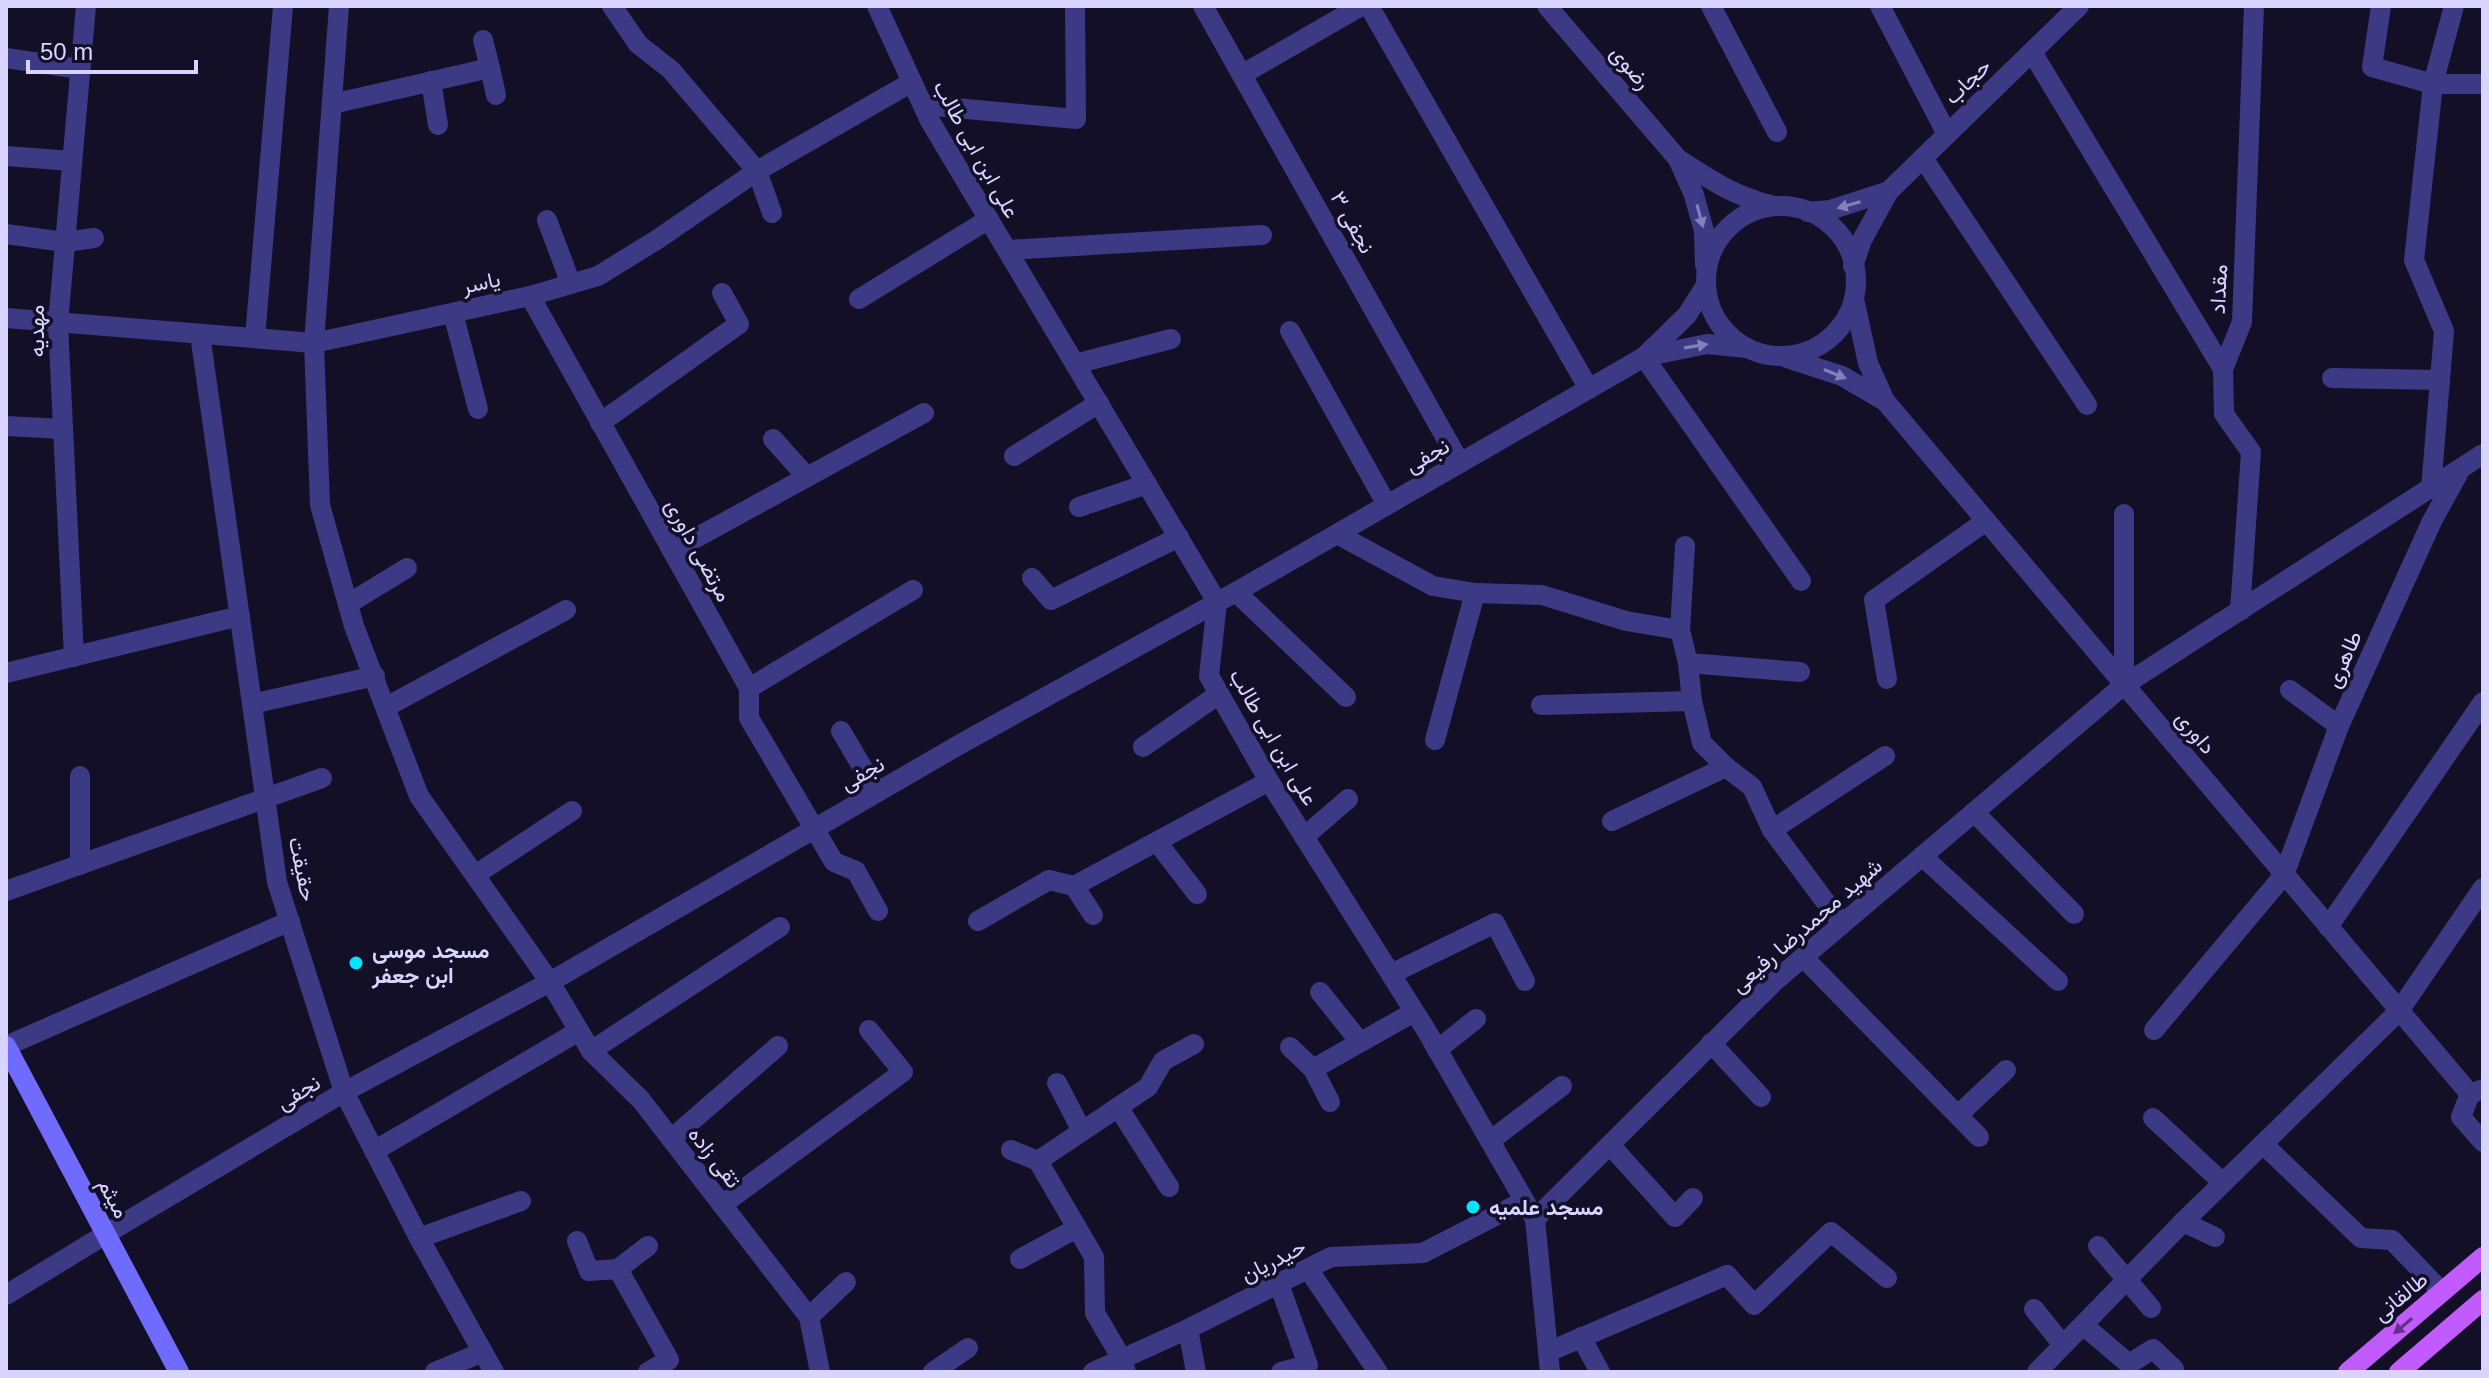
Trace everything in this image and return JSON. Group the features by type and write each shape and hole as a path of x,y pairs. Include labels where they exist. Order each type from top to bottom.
{"main road":[{"name":"میثم","path":"6,1046 179,1372"},
{"name":"طالقانی","path":"2348,1372 2483,1257"},
{"path":"2399,1372 2483,1300"}],"street":[{"name":"مهدیه","path":"74,657 58,323 86,6"},
{"path":"255,338 283,6"},
{"name":"تقی زاده","path":"339,6 314,343 320,505 348,604 419,796 550,982 591,1051 641,1100 809,1317 820,1372"},
{"path":"612,6 638,44 671,70 757,171 772,213"},
{"path":"923,105 1076,119 1075,6"},
{"name":"نجفی ۳","path":"1203,6 1460,463"},
{"path":"1243,74 1361,6"},
{"path":"1369,6 1589,389"},
{"name":"رضوی","path":"1547,6 1678,159"},
{"path":"1711,6 1777,132"},
{"path":"1880,6 1947,134"},
{"name":"مقداد","path":"2240,611 2251,452 2224,414 2223,369 2242,322 2254,6"},
{"path":"2381,6 2372,67 2433,84 2483,84"},
{"path":"2431,489 2444,331 2414,260 2433,84 2454,6"},
{"name":"علی ابن ابی طالب","path":"879,7 930,121 1217,602 1209,676 1269,781 1437,1050 1530,1210 1549,1362"},
{"name":"حجاب","path":"1889,191 2032,52 2069,10"},
{"path":"483,40 496,95"},
{"path":"2032,52 2223,369"},
{"path":"6,58 80,69"},
{"path":"332,104 490,68"},
{"path":"431,81 438,125"},
{"name":"یاسر","path":"6,318 314,343 530,296 598,276 757,171 912,82"},
{"path":"6,156 72,161"},
{"path":"1923,158 2087,405"},
{"path":"1678,159 1744,198 1779,207"},
{"path":"1678,159 1694,195 1704,231 1708,300 1719,323 1735,341 1757,353 1782,356 1842,376 1885,401"},
{"path":"1808,212 1830,210 1889,191"},
{"path":"1853,266 1862,240 1889,191"},
{"path":"1644,357 1687,315 1706,281 1712,252 1726,231 1744,216 1768,207 1793,207 1816,214 1835,230 1850,251 1856,274 1854,299 1868,363 1885,401"},
{"path":"859,299 989,219"},
{"path":"547,220 571,284"},
{"path":"6,234 65,242 94,238"},
{"path":"1007,250 1262,235"},
{"path":"600,423 739,324 722,293"},
{"name":"مرتضی داوری","path":"530,296 749,688 749,718 834,862 856,871 878,911"},
{"path":"1782,356 1805,353 1828,341 1844,321 1854,299"},
{"path":"453,313 478,409"},
{"path":"1290,331 1387,505"},
{"name":"حقیقت","path":"200,334 277,882 344,1092 419,1238 494,1372"},
{"path":"1075,364 1171,339"},
{"path":"1644,357 1707,344 1748,348"},
{"path":"1644,357 1801,581"},
{"name":"نجفی","path":"6,1295 344,1092 550,982 877,792 1236,592 1644,357"},
{"path":"2332,378 2440,380"},
{"name":"داوری","path":"1885,401 2399,1011 2476,1091"},
{"path":"1014,456 1099,403"},
{"path":"672,551 924,413"},
{"path":"6,426 63,429"},
{"path":"773,439 807,477"},
{"name":"شهید محمدرضا رفیعی","path":"1530,1210 1610,1145 1774,982 2124,685 2483,454"},
{"name":"طاهری","path":"2154,1030 2284,875 2339,726 2432,521 2461,470"},
{"path":"1079,507 1147,484"},
{"path":"2124,514 2124,685"},
{"path":"1887,679 1874,600 1986,521"},
{"path":"1337,534 1433,586 1475,593 1542,595 1626,621 1680,630"},
{"path":"1032,578 1051,600 1179,537"},
{"path":"1685,546 1680,630 1702,743 1752,787 1772,830 1842,924"},
{"path":"348,604 407,568"},
{"path":"749,688 913,590"},
{"path":"1236,592 1346,697"},
{"path":"1435,740 1475,593"},
{"path":"386,707 566,610"},
{"path":"6,673 240,616"},
{"path":"1688,663 1800,672"},
{"path":"252,704 375,676"},
{"path":"2290,690 2339,726"},
{"path":"1143,747 1219,694"},
{"path":"1541,705 1692,701"},
{"path":"2328,927 2483,702"},
{"path":"841,731 877,792"},
{"path":"1772,830 1885,756"},
{"path":"1612,821 1726,767"},
{"path":"80,776 80,865"},
{"path":"6,891 322,778"},
{"path":"978,921 1049,880 1074,886 1269,781"},
{"path":"1304,837 1348,799"},
{"path":"475,875 572,811"},
{"path":"1974,812 2074,914"},
{"path":"1157,842 1197,894"},
{"path":"1922,856 2058,981"},
{"path":"1074,886 1093,915"},
{"path":"2037,1372 2183,1222 2399,1011 2483,888"},
{"path":"6,1046 290,921"},
{"path":"1391,974 1495,923 1525,981"},
{"path":"591,1051 780,927"},
{"path":"1803,957 1979,1137"},
{"path":"1320,992 1360,1042"},
{"path":"1313,1069 1414,1012"},
{"path":"1437,1050 1476,1019"},
{"path":"722,1205 903,1072 869,1030"},
{"path":"374,1151 579,1031"},
{"path":"1711,1043 1761,1097"},
{"path":"1038,1161 1148,1087 1163,1061 1194,1044"},
{"path":"671,1139 778,1046"},
{"path":"1290,1047 1313,1069 1330,1102"},
{"path":"1958,1115 2006,1070"},
{"path":"1057,1083 1082,1131"},
{"path":"1490,1141 1562,1086"},
{"path":"2476,1091 2461,1117 2483,1142"},
{"path":"1118,1107 1169,1187"},
{"path":"2153,1118 2223,1183"},
{"path":"2263,1144 2361,1238 2392,1240 2442,1292"},
{"path":"1610,1145 1675,1217 1693,1198"},
{"path":"1011,1150 1038,1161 1094,1257 1095,1313 1124,1366"},
{"path":"419,1238 521,1201"},
{"name":"حیدریان","path":"1093,1372 1124,1366 1188,1329 1331,1257 1423,1253 1530,1210"},
{"path":"2183,1222 2215,1237"},
{"path":"1020,1259 1077,1228"},
{"path":"1549,1362 1581,1337 1727,1275 1754,1305 1831,1232 1887,1278"},
{"path":"577,1241 589,1271 618,1269 648,1246"},
{"path":"2098,1246 2151,1308"},
{"path":"618,1269 669,1360 648,1372"},
{"path":"1308,1269 1378,1372"},
{"path":"809,1317 846,1282"},
{"path":"1279,1284 1308,1365 1281,1372"},
{"path":"2034,1309 2063,1345"},
{"path":"2083,1325 2129,1364 2153,1349 2174,1369"},
{"path":"1188,1329 1196,1372"},
{"path":"1581,1337 1600,1372"},
{"path":"933,1372 968,1348"},
{"path":"435,1372 483,1352"}],"place":[{"name":"مسجد موسی ابن جعفر","path":"356,963"},
{"name":"مسجد علمیه","path":"1473,1207"}]}
